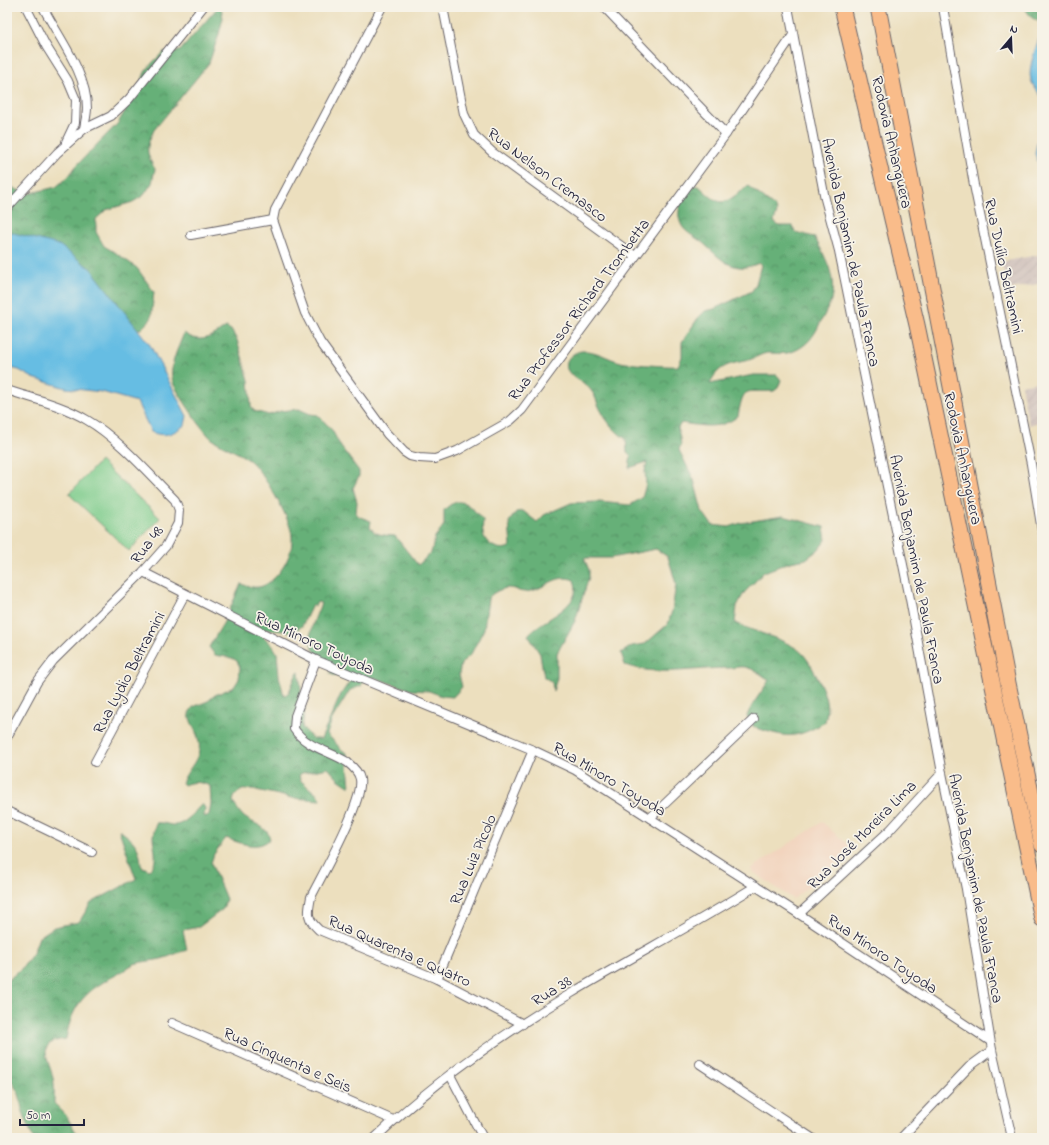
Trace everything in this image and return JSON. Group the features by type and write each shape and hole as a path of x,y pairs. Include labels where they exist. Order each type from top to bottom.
{"highway":[{"name":"Rodovia Anhanguera","path":"842,7 917,325 1042,919"},
{"name":"Rodovia Anhanguera","path":"878,7 1008,683 1042,845"}],"street":[{"path":"26,7 46,46 68,81 76,100 75,123 64,146"},
{"path":"43,7 72,60 86,94 87,108 84,129"},
{"path":"7,208 64,146 84,129 111,116 124,105 203,7"},
{"path":"191,235 273,220 275,210 382,7"},
{"name":"Rua Nelson Cremasco","path":"443,7 464,114 474,135 492,152 635,256"},
{"path":"604,7 726,134"},
{"name":"Avenida Benjamim de Paula Franca","path":"788,7 825,199 839,251 910,599 942,773 966,889 986,1007 990,1041 1012,1138"},
{"name":"Rua Duílio Beltramini","path":"943,7 974,185 1031,464 1039,496 1042,531"},
{"name":"Rua Professor Richard Trombetta","path":"273,220 305,313 320,342 387,434 404,452 410,456 419,458 435,458 457,451 510,421 537,392 635,256 726,134 793,35"},
{"name":"Rua 48","path":"7,390 60,407 87,420 107,434 175,500 179,510 178,523 166,546 143,572 53,661 37,682 7,737"},
{"name":"Rua Minoro Toyoda","path":"143,572 316,660 533,750 575,770 799,914 990,1041"},
{"name":"Rua Lydio Beltramini","path":"95,762 185,594"},
{"name":"Rua Quarenta e Quatro","path":"316,660 295,716 294,729 300,737 347,763 360,777 360,784 358,795 350,816 312,897 309,918 319,930 437,979 523,1024"},
{"path":"650,818 754,719"},
{"name":"Rua Luiz Picolo","path":"437,979 533,750"},
{"name":"Rua José Moreira Lima","path":"799,914 890,830 942,773"},
{"path":"7,811 92,852"},
{"name":"Rua 38","path":"375,1138 393,1120 450,1075 523,1024 569,994 709,916 756,886"},
{"name":"Rua Cinquenta e Seis","path":"172,1022 393,1120"},
{"path":"901,1138 969,1067 992,1050"},
{"path":"700,1064 812,1138"},
{"path":"450,1075 484,1138"}],"shaded area":[{"path":"1042,254 1042,283 1007,290 1002,262"},
{"path":"1042,381 1042,421 1029,425 1021,385"},
{"path":"822,822 854,850 793,899 753,872 751,869"}],"green space":[{"path":"218,7 221,7 223,18 209,63 154,130 149,141 148,154 155,169 152,183 144,195 133,202 106,210 96,219 96,232 104,246 137,268 154,292 151,319 141,329 128,328 7,245 7,185 27,194 56,187 68,177 77,165 118,123 140,85 145,72 153,62 163,52 180,51"},
{"path":"1024,7 1042,7 1042,21 1039,22 1031,17"},
{"path":"694,186 699,186 713,198 723,202 748,186 776,208 777,212 774,222 779,226 793,226 795,232 814,237 829,267 832,283 831,300 816,332 807,343 799,349 791,352 780,354 762,354 749,360 726,366 717,372 710,384 753,375 777,375 781,380 778,388 774,391 747,392 742,399 738,416 725,423 711,426 681,423 678,428 681,444 679,450 694,480 702,511 712,525 729,527 741,523 783,516 824,527 826,540 818,550 806,559 790,562 764,572 744,593 737,606 735,623 781,640 803,654 814,670 825,697 827,711 825,722 806,732 790,735 774,733 754,727 747,716 769,680 757,672 745,667 651,671 625,665 621,653 632,646 645,644 668,624 672,611 676,584 668,557 656,549 611,558 584,558 589,570 589,577 575,621 557,653 557,678 553,691 552,682 544,677 540,654 528,635 568,605 573,598 576,589 574,580 561,578 537,589 524,592 509,588 497,591 488,599 484,629 471,654 461,664 459,674 462,687 453,697 442,696 429,691 411,690 372,677 364,679 361,686 350,690 332,719 327,734 342,750 347,753 350,787 338,779 328,768 302,773 299,775 301,781 320,797 321,800 292,798 252,789 242,790 235,795 233,801 236,807 244,817 263,828 269,835 270,839 260,845 249,845 226,838 214,854 211,863 226,899 223,909 199,927 183,930 187,950 158,960 134,964 98,986 83,999 72,1016 66,1039 50,1044 46,1052 54,1081 54,1103 65,1114 79,1137 83,1138 33,1138 22,1109 19,1094 7,1073 7,981 23,967 33,953 39,937 54,927 79,922 91,903 136,879 119,830 136,845 141,866 149,870 154,863 155,858 153,836 156,823 177,825 189,818 202,804 205,808 204,817 209,815 211,803 210,786 197,782 184,785 182,783 196,759 199,748 196,732 189,713 193,707 234,687 239,679 240,667 237,661 232,658 215,655 209,647 224,622 241,584 252,587 265,585 278,574 289,556 292,546 292,536 287,518 275,495 255,465 240,454 212,439 192,414 174,385 172,379 173,365 176,352 184,333 195,339 201,339 216,334 226,327 231,330 237,340 249,380 251,406 254,411 269,415 281,411 299,409 310,414 318,415 332,430 341,447 359,471 359,476 353,488 357,502 356,513 360,517 371,521 370,527 375,532 395,536 418,565 431,553 435,537 444,525 444,510 455,502 465,503 483,520 484,537 490,544 498,548 507,548 511,546 509,522 516,512 523,511 537,522 544,515 571,503 599,502 630,505 642,498 646,484 645,471 647,462 629,468 631,456 627,452 626,439 608,422 591,390 572,376 568,371 566,364 567,360 579,351 588,351 625,363 678,366 682,357 682,342 698,318 705,311 714,309 752,291 756,284 761,265 759,263 742,267 728,264 684,229 680,221 679,209 683,198","holes":["317,602 321,603 312,628 312,646 315,652 332,666 330,674 350,681 341,694 321,739 313,739 302,727 305,709 302,700 299,672 297,673 289,692 284,696 279,676 277,653 273,646 260,633 260,629 294,632 302,626 312,605 315,606"]},
{"path":"100,461 160,518 129,551 69,494"}],"water":[{"path":"1042,31 1042,98 1033,85 1030,69"},
{"path":"1042,126 1042,173 1035,154 1039,131"},
{"path":"10,232 59,245 91,269 150,345 187,416 185,425 169,434 156,434 151,432 137,402 102,392 66,388 33,378 19,370 7,367 7,235"}]}
